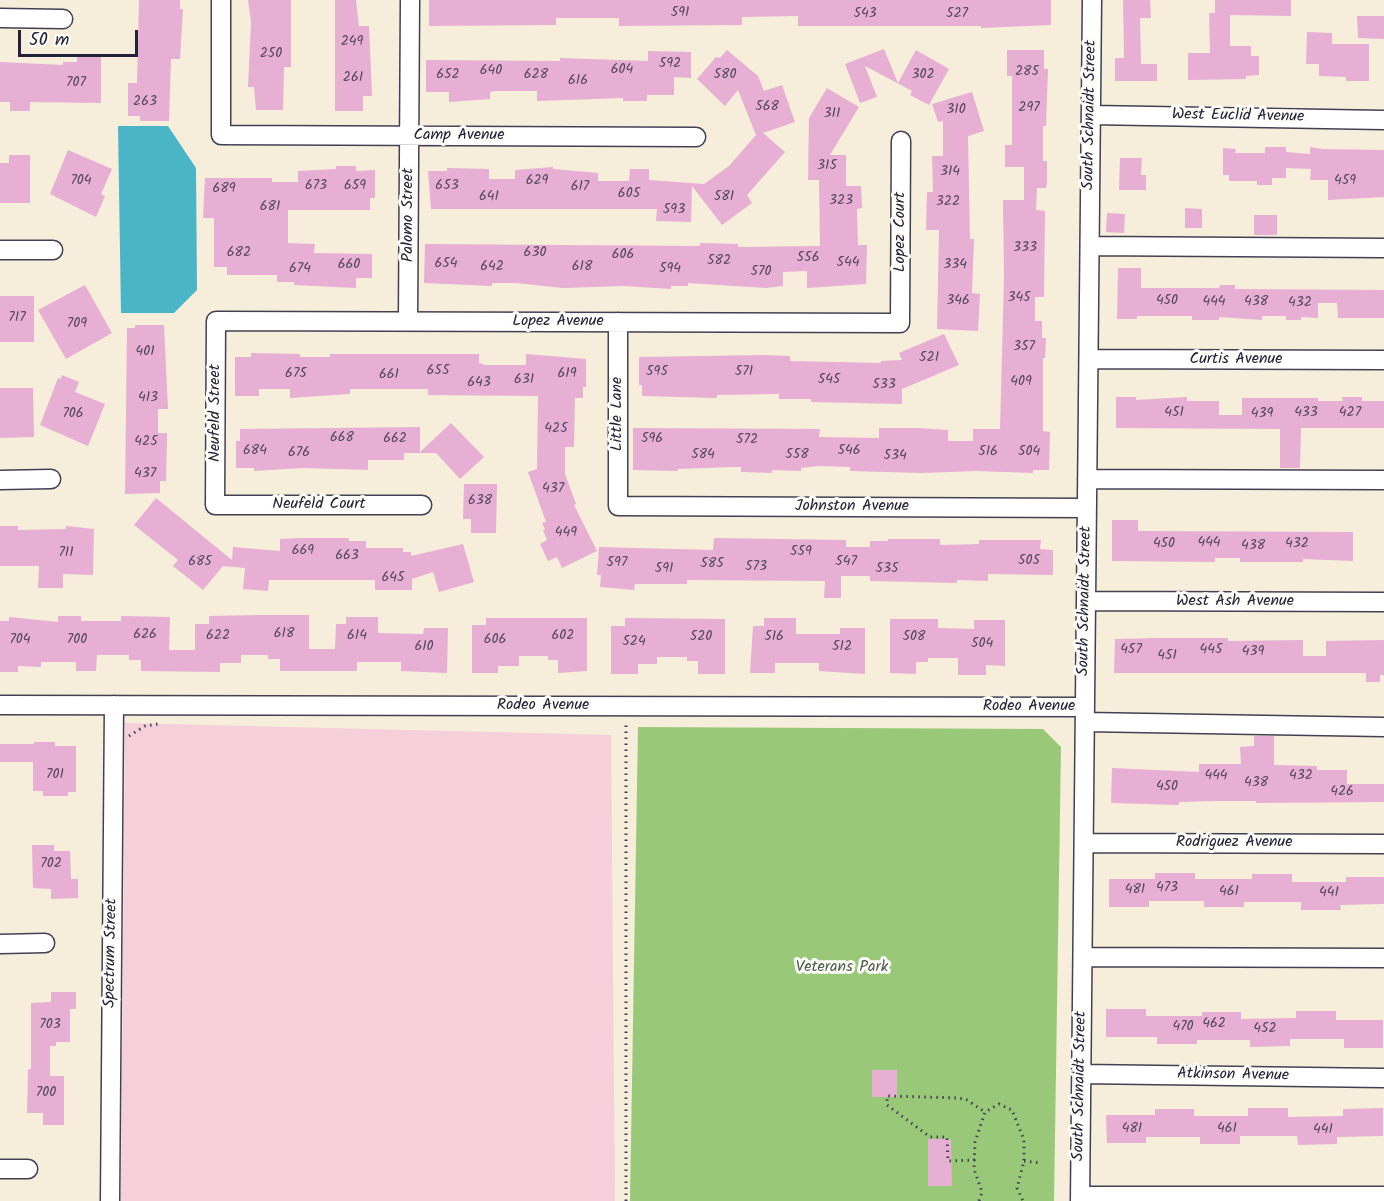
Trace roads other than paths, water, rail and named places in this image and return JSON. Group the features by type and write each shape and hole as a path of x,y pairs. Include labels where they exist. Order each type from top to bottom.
{"street":[{"name":"Camp Avenue","path":"221,0 221,135 696,137"},
{"name":"Palomo Street","path":"408,321 410,0"},
{"name":"South Schnaidt Street","path":"1080,1198 1092,0"},
{"path":"0,18 63,19"},
{"name":"West Euclid Avenue","path":"1091,115 1384,120"},
{"name":"Lopez Court","path":"900,323 901,141"},
{"path":"1090,246 1384,248"},
{"path":"0,250 53,250"},
{"name":"Lopez Avenue","path":"216,321 900,323"},
{"name":"Neufeld Street","path":"215,505 216,321"},
{"name":"Little Lane","path":"618,322 618,506"},
{"name":"Curtis Avenue","path":"1089,359 1384,360"},
{"path":"0,480 51,479"},
{"path":"1088,479 1384,480"},
{"name":"Neufeld Court","path":"215,505 422,506"},
{"name":"Johnston Avenue","path":"618,506 1087,508"},
{"name":"West Ash Avenue","path":"1086,601 1384,602"},
{"name":"Rodeo Avenue","path":"0,705 1085,715 1384,727"},
{"name":"Spectrum Street","path":"110,1201 114,705"},
{"name":"Rodriguez Avenue","path":"1084,843 1384,844"},
{"path":"0,944 45,943"},
{"path":"1083,957 1384,958"},
{"name":"Atkinson Avenue","path":"1081,1074 1384,1078"},
{"path":"0,1169 28,1169"},
{"path":"1080,1198 1384,1196"}],"water":[{"path":"118,126 168,126 196,168 197,290 174,313 121,313"}],"park label":[{"name":"Veterans Park","path":"842,968"}]}
